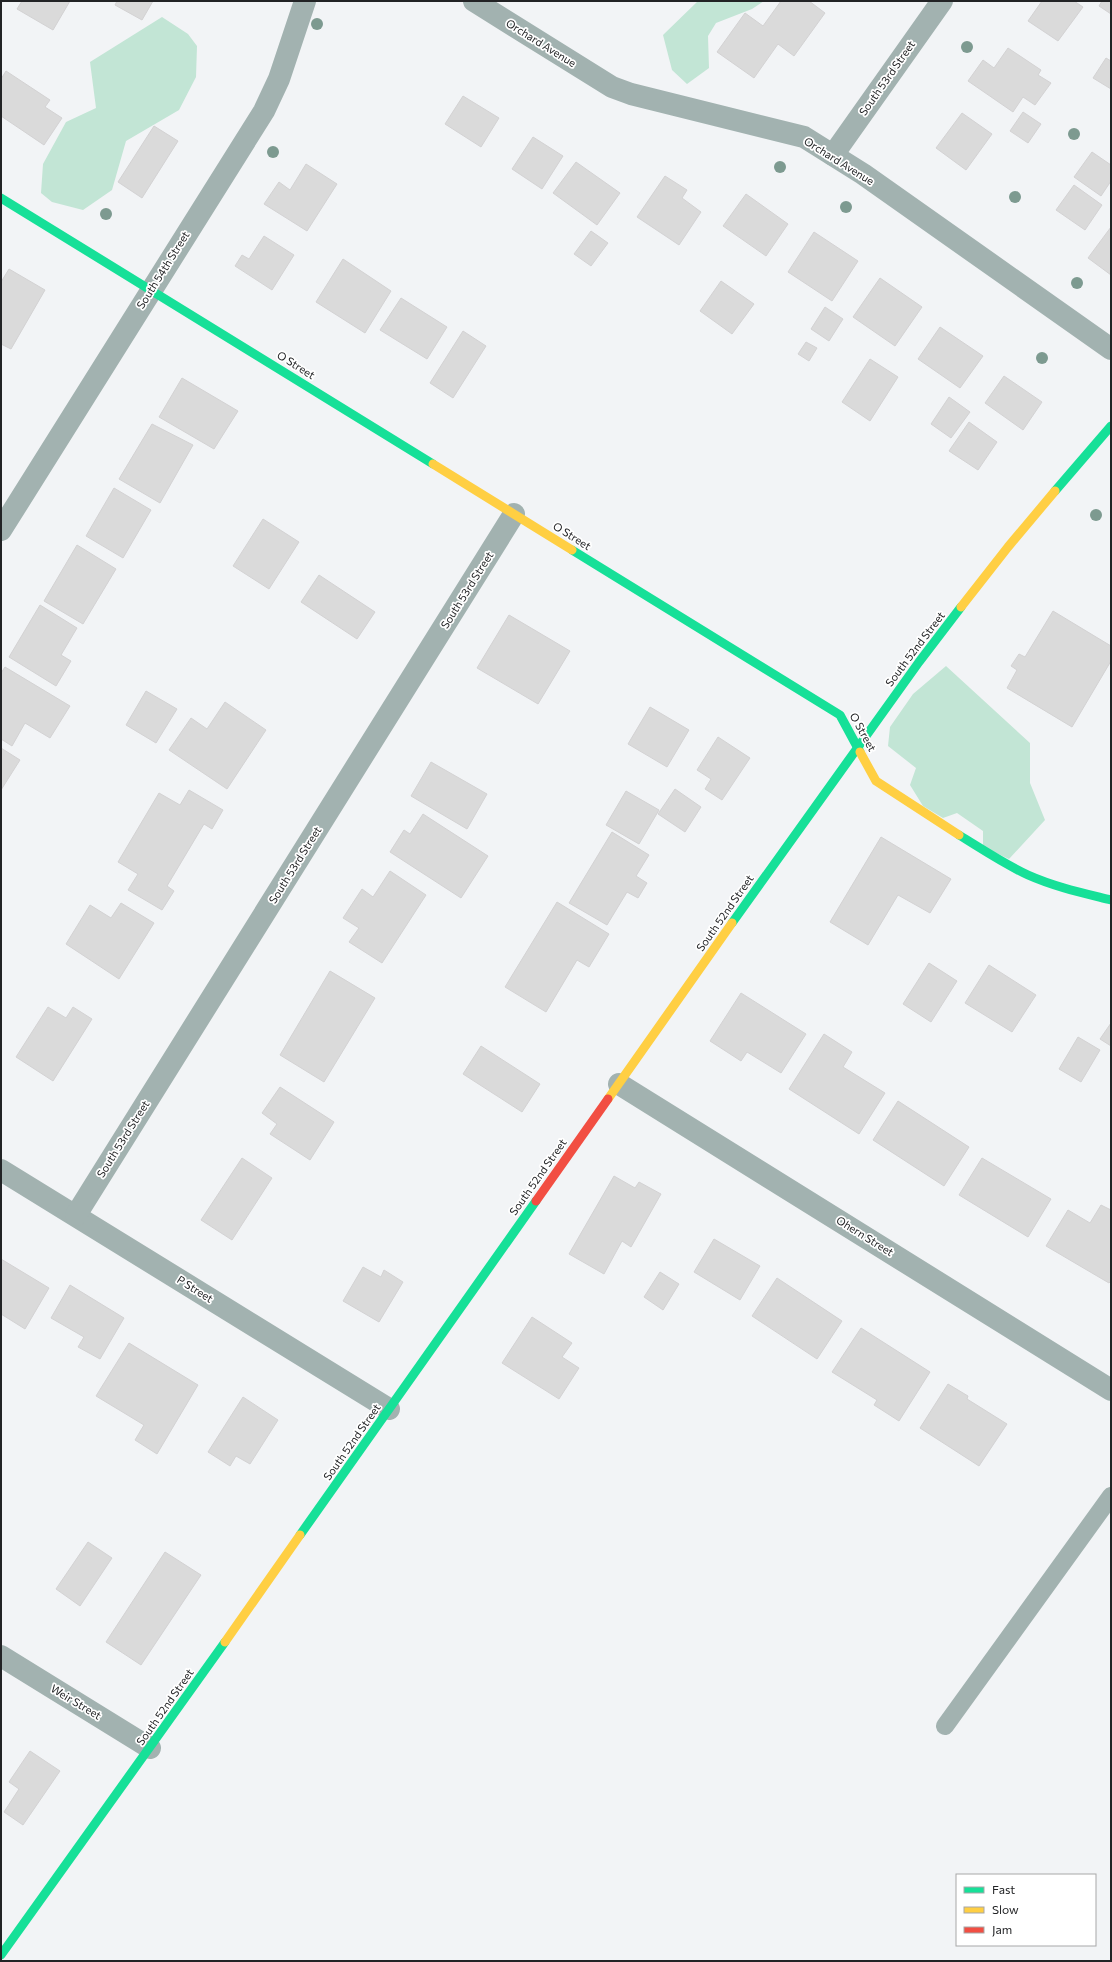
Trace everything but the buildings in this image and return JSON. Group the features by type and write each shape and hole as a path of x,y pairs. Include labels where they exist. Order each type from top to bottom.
{"street":[{"name":"South 54th Street","path":"1,530 264,111 279,79 305,1"},
{"name":"Orchard Avenue","path":"474,1 612,86 631,94 804,137 863,174 1111,349"},
{"name":"South 53rd Street","path":"833,155 942,1"},
{"name":"O Street","path":"1,198 840,715 876,781 1004,863 1048,883 1111,900"},
{"name":"South 52nd Street","path":"1,1955 150,1748 818,802 919,662 1008,547 1111,426"},
{"name":"South 53rd Street","path":"76,1215 514,514"},
{"name":"Ohern Street","path":"619,1084 1111,1390"},
{"name":"P Street","path":"1,1170 390,1409"},
{"name":"Weir Street","path":"1,1656 150,1748"}],"lane":[{"path":"945,1726 1111,1496"}],"green space":[{"path":"698,1 764,1 752,9 716,23 708,36 709,68 687,84 672,70 663,35"},
{"path":"162,17 188,34 197,46 196,77 179,110 126,141 112,190 83,210 52,202 41,193 43,164 66,122 96,108 90,62"},
{"path":"946,666 1030,743 1030,783 1045,820 1009,859 983,847 983,831 957,813 943,818 923,806 910,785 916,768 888,746 890,727 913,694"}],"traffic: fast":[{"path":"1,198 433,464"},
{"path":"1055,491 1111,426"},
{"path":"572,550 840,715 860,752"},
{"path":"732,923 919,662 961,607"},
{"path":"959,835 1028,875 1059,886 1111,900"},
{"path":"300,1535 536,1201"},
{"path":"1,1955 225,1642"}],"traffic: slow":[{"path":"433,464 572,550"},
{"path":"961,607 1008,547 1055,491"},
{"path":"860,752 876,781 959,835"},
{"path":"608,1099 732,923"},
{"path":"225,1642 300,1535"}],"traffic: jam":[{"path":"536,1201 608,1099"}]}
